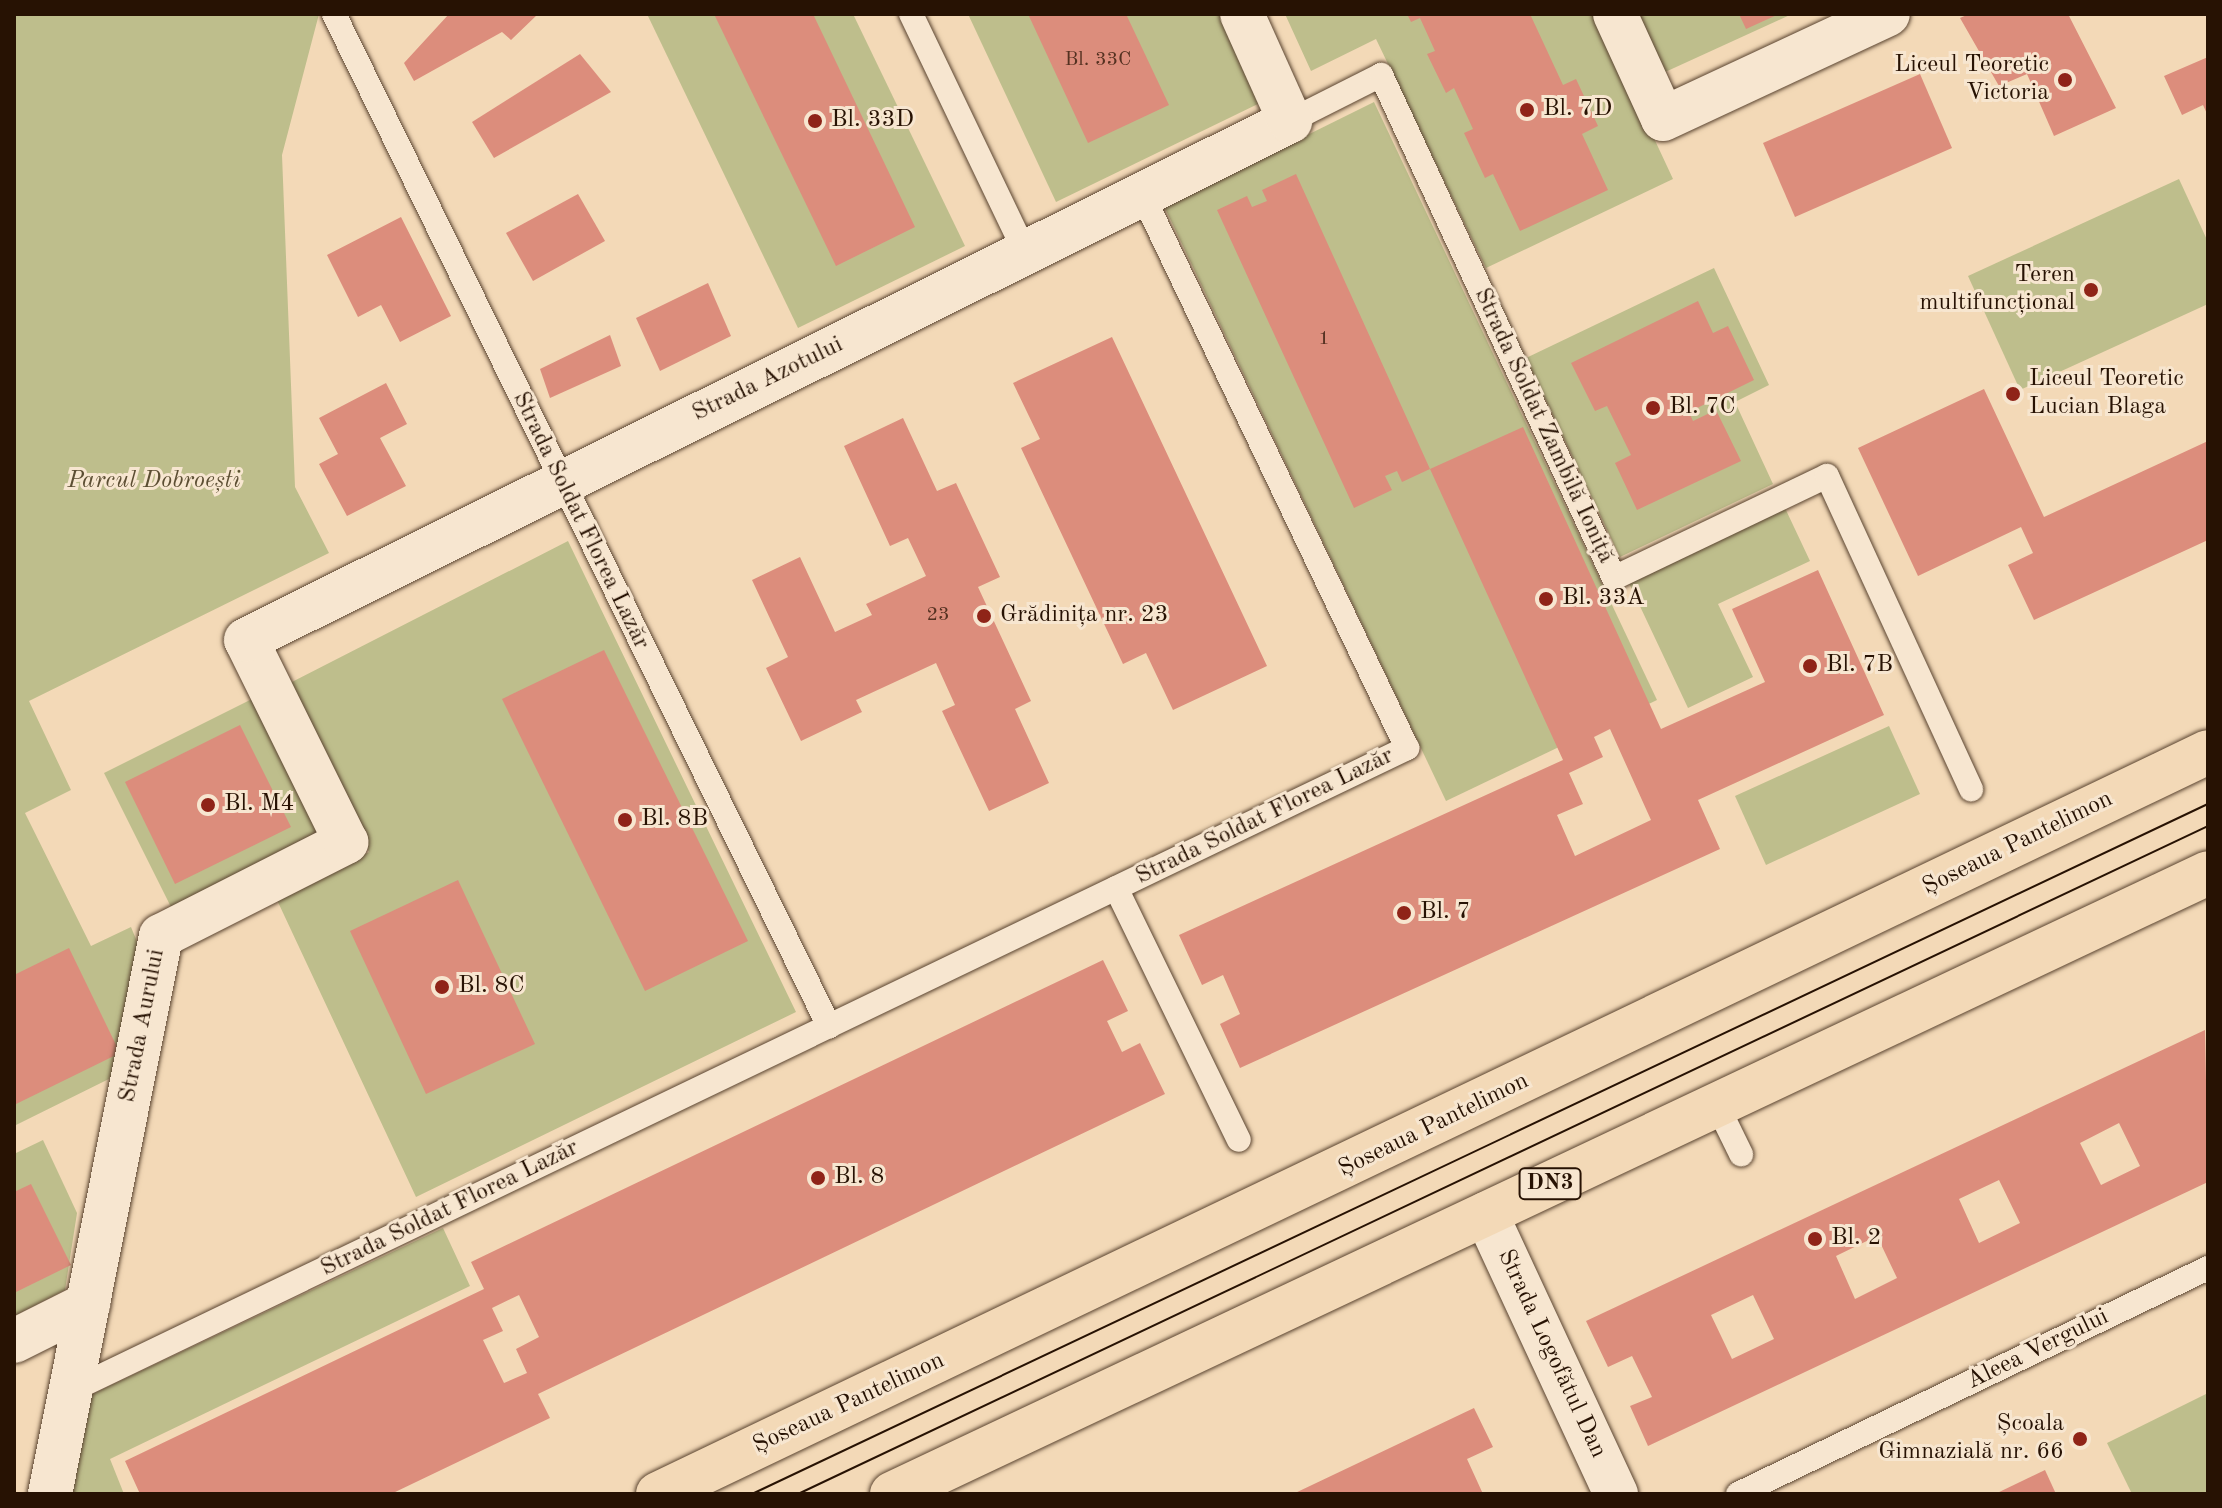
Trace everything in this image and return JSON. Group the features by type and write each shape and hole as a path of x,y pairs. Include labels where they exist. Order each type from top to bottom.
{"main road":[{"name":"Șoseaua Pantelimon","path":"658,1494 2208,752"},
{"name":"DN3","path":"892,1494 2208,873"}],"street":[{"path":"1242,14 1290,121"},
{"path":"1615,14 1663,119 1888,14"},
{"name":"Strada Azotului","path":"246,640 1290,121"},
{"name":"Strada Aurului","path":"50,1494 161,936 346,842 246,640"},
{"name":"Strada Logofătul Dan","path":"1486,1214 1616,1494"},
{"path":"14,1341 88,1304"}],"lane":[{"name":"Strada Soldat Florea Lazăr","path":"334,14 560,483 829,1026"},
{"path":"911,14 1025,252"},
{"name":"Strada Soldat Zambilă Ioniță","path":"1290,121 1381,75 1614,578 1827,476 1971,789"},
{"name":"Strada Soldat Florea Lazăr","path":"70,1391 1407,748 1142,194"},
{"path":"1116,888 1239,1140"},
{"path":"1717,1105 1741,1154"},
{"name":"Aleea Vergului","path":"1738,1494 2208,1268"}],"green space":[{"name":"Parcul Dobroești","path":"14,14 319,14 282,155 295,487 329,553 29,701 71,790 25,813 91,946 131,927 145,961 121,1073 14,1126"},
{"path":"647,14 853,14 965,246 798,328"},
{"path":"968,14 1220,14 1262,102 1056,202"},
{"path":"1285,14 1596,14 1673,179 1486,268 1376,39 1311,71"},
{"path":"1636,14 1792,14 1663,73"},
{"path":"1374,102 1657,700 1446,801 1164,206"},
{"name":"Teren multifuncțional","path":"2179,179 2208,242 2208,304 2020,390 1968,276"},
{"path":"1714,268 1769,385 1735,402 1773,484 1620,557 1526,358"},
{"path":"1785,508 1810,561 1718,604 1753,677 1688,708 1629,583"},
{"path":"568,541 796,1012 416,1197 277,900 369,852 288,684"},
{"path":"256,697 323,831 171,907 104,773"},
{"path":"1889,726 1920,794 1766,865 1735,796"},
{"path":"43,1140 77,1213 65,1290 14,1316 14,1154"},
{"path":"443,1228 470,1286 110,1459 124,1494 64,1494 82,1399"},
{"path":"2206,1394 2208,1494 2132,1494 2107,1443"}],"building":[{"path":"449,14 538,14 511,40 502,32 414,81 404,63"},
{"name":"Bl. 33D","path":"714,14 813,14 915,227 836,266"},
{"name":"Bl. 33C","path":"1028,14 1126,14 1169,105 1088,143"},
{"name":"Bl. 7D","path":"1407,14 1530,14 1563,85 1576,79 1598,126 1582,134 1608,190 1520,231 1493,174 1485,178 1464,133 1473,129 1454,88 1446,93 1427,54 1435,51 1420,18 1411,22"},
{"path":"1739,14 1779,14 1746,29"},
{"name":"Liceul Teoretic Victoria","path":"1969,14 2068,14 2116,108 2054,136 2027,74 1999,86 1960,18"},
{"path":"580,54 611,92 494,158 472,122"},
{"path":"2208,57 2208,116 2203,105 2182,115 2164,76"},
{"path":"1920,74 1952,148 1795,217 1763,143"},
{"path":"1296,174 1430,469 1402,482 1397,471 1385,476 1392,490 1354,508 1217,210 1247,196 1252,207 1267,201 1262,190"},
{"path":"578,194 605,241 533,281 506,233"},
{"path":"401,217 451,316 400,342 381,305 358,317 327,255"},
{"path":"708,283 731,336 660,371 636,318"},
{"name":"Bl. 7C","path":"1698,301 1713,333 1728,326 1754,380 1689,412 1693,421 1716,410 1741,461 1637,510 1615,463 1631,455 1607,406 1595,411 1571,363"},
{"path":"610,335 621,366 550,398 540,369"},
{"path":"1112,337 1267,666 1173,710 1146,653 1123,664 1021,448 1040,439 1013,383"},
{"path":"386,383 407,424 380,438 406,486 347,516 319,464 338,454 319,418"},
{"path":"1984,389 2044,517 2208,441 2208,540 2034,620 2008,565 2033,553 2021,527 1918,576 1858,448"},
{"path":"903,418 937,491 956,483 1000,577 978,587 1031,701 1015,709 1049,783 989,811 942,711 955,705 936,663 856,700 862,712 801,741 766,668 788,657 752,580 800,557 835,632 872,615 866,604 926,576 908,538 890,546 844,446"},
{"path":"1523,427 1661,729 1765,682 1732,609 1818,570 1884,715 1698,800 1720,849 1240,1068 1220,1024 1240,1014 1223,975 1202,985 1179,935 1563,760 1430,469","holes":["1610,729 1651,820 1575,856 1557,815 1583,804 1569,773 1603,757 1594,737"]},
{"name":"Bl. 8B","path":"604,650 748,941 645,991 502,699"},
{"name":"Bl. M4","path":"240,725 291,827 175,884 125,782"},
{"name":"Bl. 8C","path":"458,880 535,1044 426,1094 350,931"},
{"path":"69,948 120,1053 14,1105 14,975"},
{"name":"Bl. 8","path":"1103,960 1128,1011 1107,1021 1122,1052 1140,1043 1165,1094 538,1394 550,1418 391,1494 140,1494 125,1461 484,1289 471,1262","holes":["519,1295 539,1337 516,1349 527,1373 504,1383 483,1340 503,1331 492,1308"]},
{"name":"Bl. 2","path":"2205,1030 2208,1182 1648,1446 1630,1406 1652,1397 1632,1356 1608,1367 1586,1321","holes":["2119,1123 2140,1166 2101,1185 2080,1143","1999,1180 2020,1223 1979,1243 1959,1199","1877,1236 1897,1278 1855,1299 1836,1256","1753,1295 1774,1339 1732,1359 1711,1315"]},
{"path":"31,1184 71,1265 14,1293 14,1192"},
{"path":"1474,1408 1493,1447 1467,1459 1483,1494 1293,1494"},
{"path":"2045,1470 2056,1494 1995,1494"}],"tram line":[{"path":"752,1494 2208,804"},
{"path":"798,1494 2208,826"}],"place":[{"name":"Liceul Teoretic Victoria","path":"2065,80"},
{"name":"Bl. 7D","path":"1527,110"},
{"name":"Bl. 33D","path":"815,121"},
{"name":"Teren multifuncțional","path":"2091,290"},
{"name":"Liceul Teoretic Lucian Blaga","path":"2013,394"},
{"name":"Bl. 7C","path":"1653,408"},
{"name":"Bl. 33A","path":"1546,599"},
{"name":"Grădinița nr. 23","path":"984,616"},
{"name":"Bl. 7B","path":"1810,666"},
{"name":"Bl. M4","path":"208,805"},
{"name":"Bl. 8B","path":"625,820"},
{"name":"Bl. 7","path":"1404,913"},
{"name":"Bl. 8C","path":"442,987"},
{"name":"Bl. 8","path":"818,1178"},
{"name":"Bl. 2","path":"1815,1239"},
{"name":"Școala Gimnazială nr. 66","path":"2080,1439"}]}
